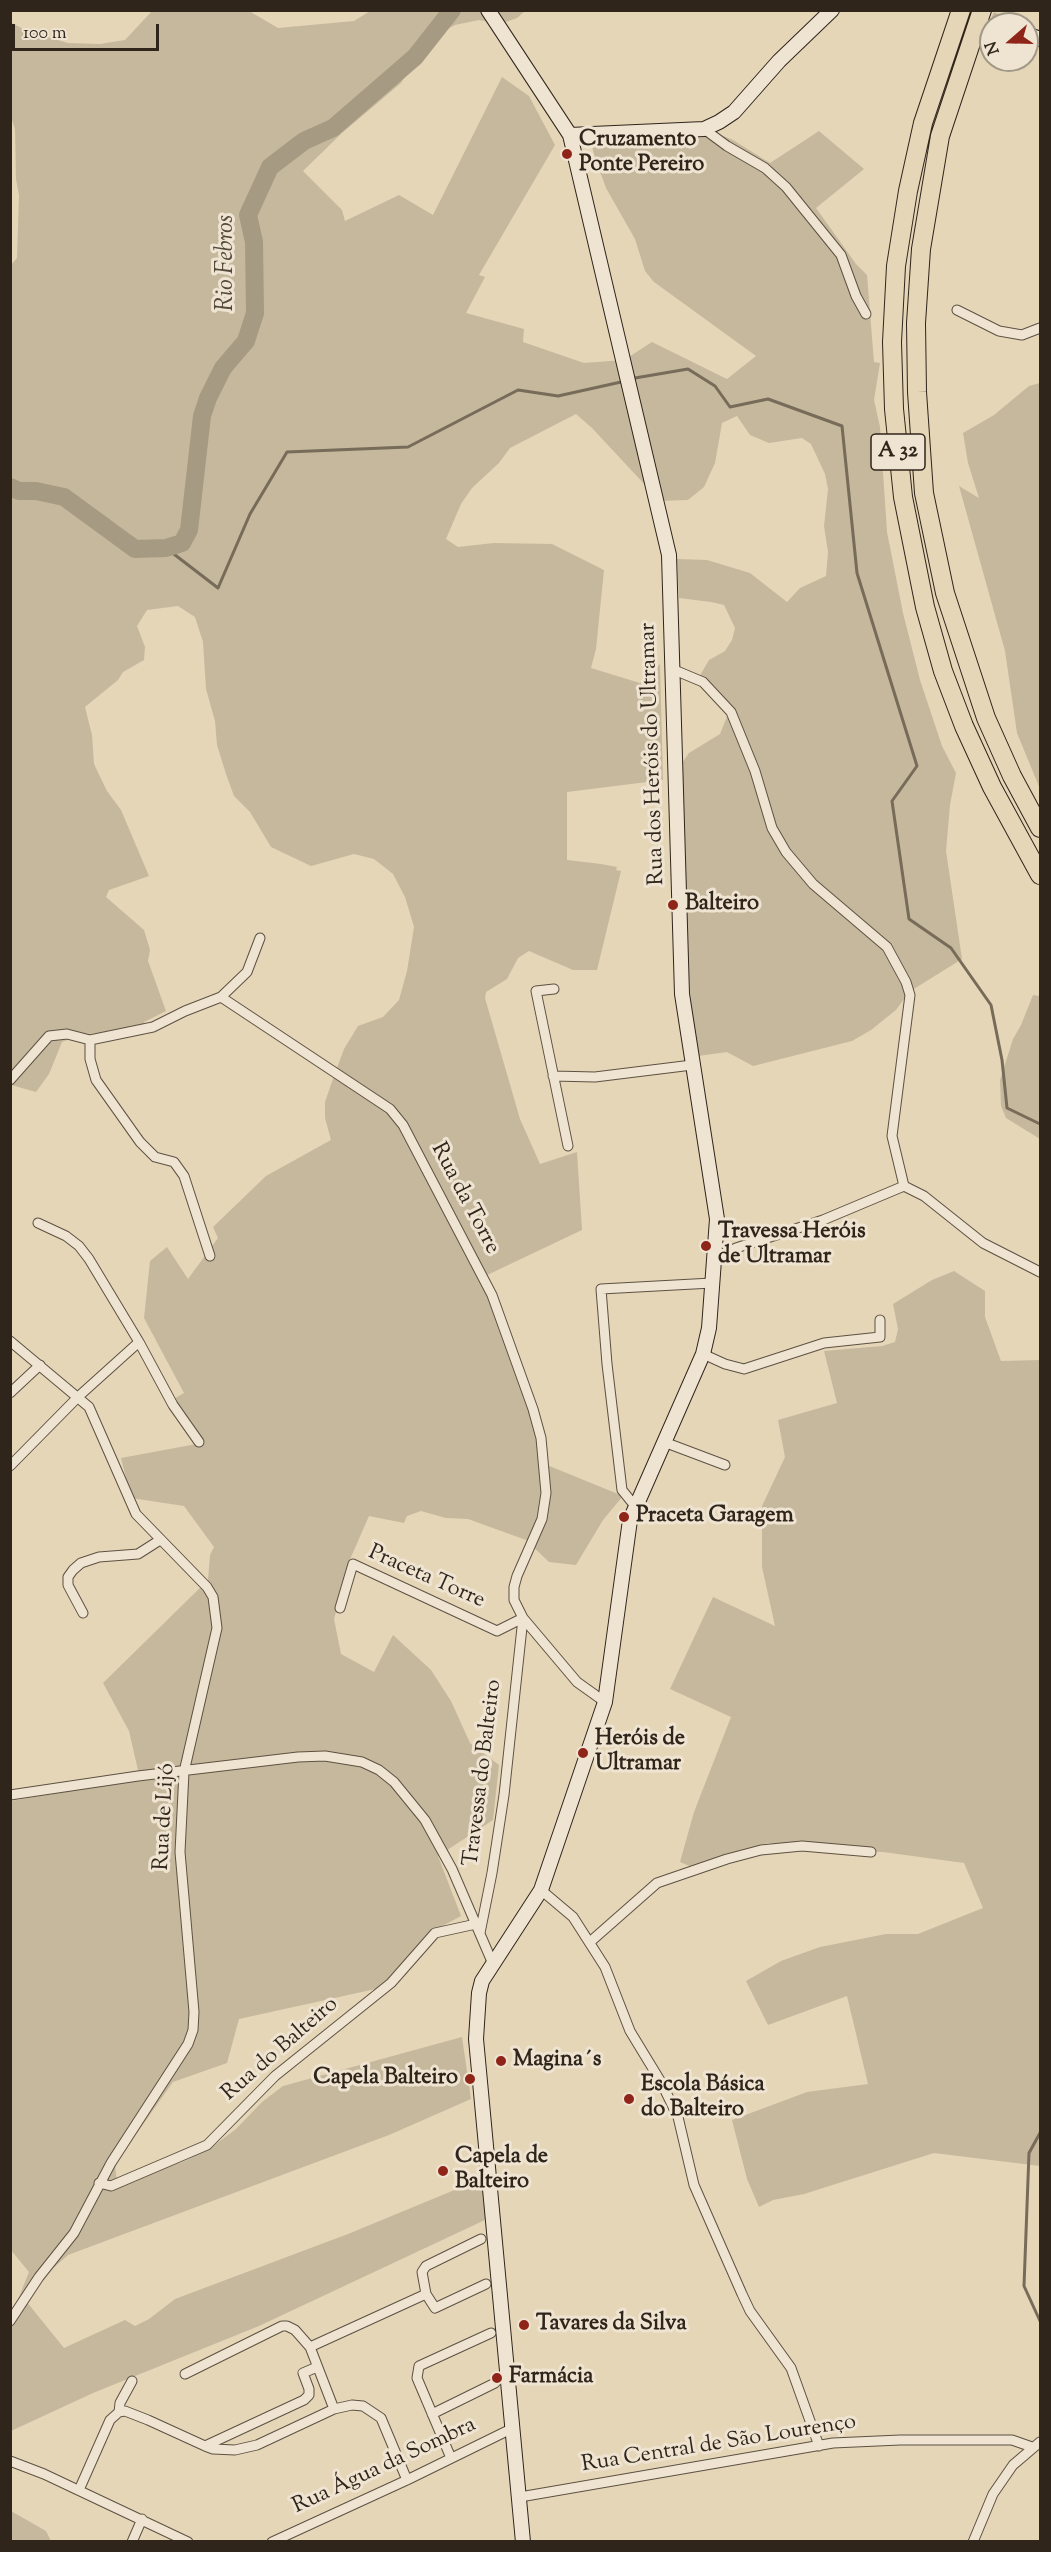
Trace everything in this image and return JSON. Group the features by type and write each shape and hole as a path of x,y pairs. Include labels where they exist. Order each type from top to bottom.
{"highway":[{"name":"A 32","path":"961,10 923,123 908,191 896,266 892,342 897,442 903,497 925,607 943,671 964,726 992,787 1041,875"},
{"name":"A 32","path":"982,10 940,136 921,249 916,324 917,393 922,471 924,493 942,582 986,718 1012,776 1041,828"}],"street":[{"path":"488,10 570,135 704,129 734,112 771,69 832,10"},
{"path":"704,129 727,146 765,168 786,187 841,255 856,296 866,314"},
{"name":"Rua dos Heróis do Ultramar","path":"523,2541 476,2039 482,1981 541,1890 605,1702 627,1538 635,1506 703,1354 709,1328 717,1219 682,994 669,555 570,135"},
{"path":"957,310 999,331 1022,334 1041,328"},
{"path":"672,669 703,682 731,712 755,771 772,828 786,852 813,884 887,947 910,994 892,1136 904,1186"},
{"path":"10,1080 49,1036 67,1034 90,1040 153,1028 185,1011 221,997 247,972 260,938"},
{"path":"554,989 536,992 568,1146"},
{"name":"Rua da Torre","path":"221,997 390,1109 403,1125 492,1295 533,1409 541,1438 546,1493 542,1519 514,1587 514,1600 523,1618 577,1682 605,1702"},
{"path":"90,1040 90,1059 96,1080 140,1142 155,1157 174,1162 184,1176 210,1256"},
{"path":"553,1076 595,1077 692,1065"},
{"path":"714,1258 736,1248 823,1220 904,1186 924,1196 982,1243 1041,1272"},
{"path":"38,1223 66,1236 79,1246 139,1342 173,1405 199,1442"},
{"path":"635,1506 622,1490 607,1364 602,1289 712,1283"},
{"path":"703,1354 725,1364 744,1369 825,1343 880,1337 880,1320"},
{"name":"Rua de Lijó","path":"10,1341 79,1396 92,1411 136,1514 207,1587 213,1597 217,1612 217,1628 184,1772 180,1852 194,2012 193,2031 188,2044 99,2183 74,2234 39,2277 10,2321"},
{"path":"10,1466 79,1396 139,1342"},
{"path":"10,1393 40,1365"},
{"path":"664,1442 725,1465"},
{"path":"82,1613 68,1585 68,1577 73,1570 81,1563 99,1557 138,1554 160,1540"},
{"name":"Praceta Torre","path":"339,1608 353,1564 497,1631 523,1618"},
{"name":"Travessa do Balteiro","path":"478,1928 504,1795 523,1618"},
{"path":"10,1795 258,1761 325,1756 362,1762 379,1770 411,1800 425,1820 449,1861 493,1964"},
{"path":"590,1942 657,1883 727,1859 761,1850 802,1846 871,1852"},
{"path":"541,1890 567,1910 605,1967 630,2031 661,2082 678,2117 694,2185 750,2311 791,2368 819,2446"},
{"name":"Rua do Balteiro","path":"99,2183 111,2186 207,2145 274,2076 391,1983 435,1933 478,1928"},
{"path":"481,2240 422,2270 426,2294 432,2306 438,2307 486,2284"},
{"path":"310,2347 426,2294"},
{"path":"185,2374 282,2326 287,2326 296,2330 310,2347 334,2409"},
{"path":"451,2458 417,2378 419,2366 491,2333"},
{"path":"205,2446 304,2400 309,2395 309,2389 303,2373 317,2367"},
{"path":"119,2412 120,2403 132,2381"},
{"path":"432,2414 495,2383"},
{"path":"79,2490 110,2420 119,2412 124,2411 213,2449 235,2450 257,2445 334,2409 352,2405 363,2406 381,2418 407,2480"},
{"name":"Rua Água da Sombra","path":"272,2541 407,2480 513,2428"},
{"name":"Rua Central de São Lourenço","path":"520,2496 819,2446 900,2440 1011,2440 1036,2444"},
{"path":"973,2541 993,2494 1012,2465 1036,2444"},
{"path":"10,2461 79,2490 188,2541"},
{"path":"132,2541 142,2519"}],"shaded area":[{"path":"152,11 249,11 278,28 354,21 370,11 525,11 517,18 500,24 479,20 455,25 442,32 416,58 401,83 342,133 303,171 342,210 345,221 399,195 433,215 502,77 529,96 555,145 479,275 485,277 466,313 524,329 523,342 584,363 624,360 652,342 727,379 756,356 654,282 645,271 635,239 606,188 595,158 591,142 595,132 709,130 733,140 770,163 819,131 864,169 816,208 856,264 867,275 874,362 880,363 874,400 880,427 887,532 903,613 920,680 942,746 956,773 950,805 946,851 962,959 909,992 896,1010 871,1030 852,1041 753,1066 727,1052 698,1056 692,1017 687,952 680,766 689,753 720,734 728,714 698,679 709,660 725,651 732,640 735,628 724,605 679,598 677,559 707,560 750,573 787,602 800,588 826,576 828,552 824,526 828,489 825,474 811,444 802,438 769,443 750,435 737,416 722,423 715,463 704,487 688,500 660,501 576,414 510,448 499,463 472,488 461,504 446,539 458,547 494,543 552,544 604,570 596,649 591,668 640,683 660,664 663,780 567,792 567,860 617,867 616,870 621,871 597,970 573,970 529,951 518,958 507,979 486,992 485,998 520,1119 540,1164 577,1152 582,1230 483,1277 539,1433 542,1463 623,1496 603,1520 576,1565 549,1562 526,1540 468,1519 446,1518 421,1511 407,1516 404,1523 369,1516 351,1557 334,1619 341,1654 374,1672 393,1635 431,1670 451,1701 470,1743 499,1765 493,1820 438,1856 461,1916 435,1930 421,1942 380,1988 239,2019 227,2063 173,2082 115,2164 117,2184 185,2161 212,2147 236,2129 262,2102 283,2086 462,2037 471,2099 389,2135 68,2255 22,2296 64,2348 125,2320 135,2326 149,2319 175,2299 348,2234 486,2177 487,2219 259,2326 93,2393 11,2431 11,2317 29,2272 10,2249 11,1801 140,1779 129,1731 103,1683 208,1580 210,1555 214,1547 184,1506 131,1498 121,1458 202,1443 172,1400 184,1393 144,1318 150,1261 167,1247 188,1279 218,1238 213,1227 266,1176 331,1140 325,1118 325,1102 344,1049 358,1026 383,1017 399,1000 407,971 414,927 405,897 393,874 374,859 354,854 311,866 271,847 250,812 234,796 226,774 217,745 215,721 206,689 203,642 195,617 178,606 147,610 137,626 145,647 144,660 123,672 118,680 85,707 92,735 94,764 107,791 121,810 149,876 109,890 106,897 144,930 150,950 148,961 166,1011 144,1022 145,1025 111,1033 83,1034 62,1042 49,1074 36,1092 11,1085 10,266 17,258 19,195 16,179 15,129 10,114 10,22 27,31 68,43 100,44 125,40"},
{"path":"1040,383 1040,789 1017,733 1005,651 959,486 979,498 968,463 963,433 994,415 1029,386"},
{"path":"1033,995 1040,996 1040,1139 1006,1118 1001,1106 1000,1080 1013,1039"},
{"path":"954,1271 985,1291 985,1317 1001,1361 1040,1360 1040,2166 934,2153 804,2194 773,2200 759,2207 747,2179 732,2120 807,2092 868,2084 847,1996 768,2025 746,1981 781,1961 820,1947 886,1934 918,1934 983,1908 964,1863 883,1852 813,1849 768,1843 738,1851 699,1870 680,1862 694,1812 731,1717 670,1689 713,1597 775,1626 762,1567 762,1506 785,1457 778,1420 837,1403 824,1351 882,1346 895,1342 898,1329 893,1304 932,1280"},
{"path":"11,2511 46,2531 51,2541 11,2541"}],"waterway":[{"name":"Rio Febros","path":"10,487 19,491 36,491 64,497 135,549 166,548 182,543 189,530 202,416 223,368 246,341 255,313 254,242 248,215 270,167 304,141 333,128 415,57 452,10"},
{"path":"635,378 688,369 715,386 730,407 768,399 842,426 857,573 917,766 892,801 909,919 951,948 991,1005 1002,1060 1007,1108 1040,1124"},
{"path":"166,548 218,588 250,514 287,452 408,447 518,390 558,396 621,382"},
{"path":"1040,2133 1029,2153 1024,2286 1040,2321"}],"tunnel":[{"path":"972,10 979,13"}],"place":[{"name":"Cruzamento Ponte Pereiro","path":"567,154"},
{"name":"Balteiro","path":"673,905"},
{"name":"Travessa Heróis de Ultramar","path":"706,1246"},
{"name":"Praceta Garagem","path":"624,1517"},
{"name":"Heróis de Ultramar","path":"583,1753"},
{"name":"Magina´s","path":"501,2061"},
{"name":"Capela Balteiro","path":"470,2079"},
{"name":"Escola Básica do Balteiro","path":"629,2099"},
{"name":"Capela de Balteiro","path":"443,2171"},
{"name":"Tavares da Silva","path":"524,2325"},
{"name":"Farmácia","path":"497,2378"}]}
